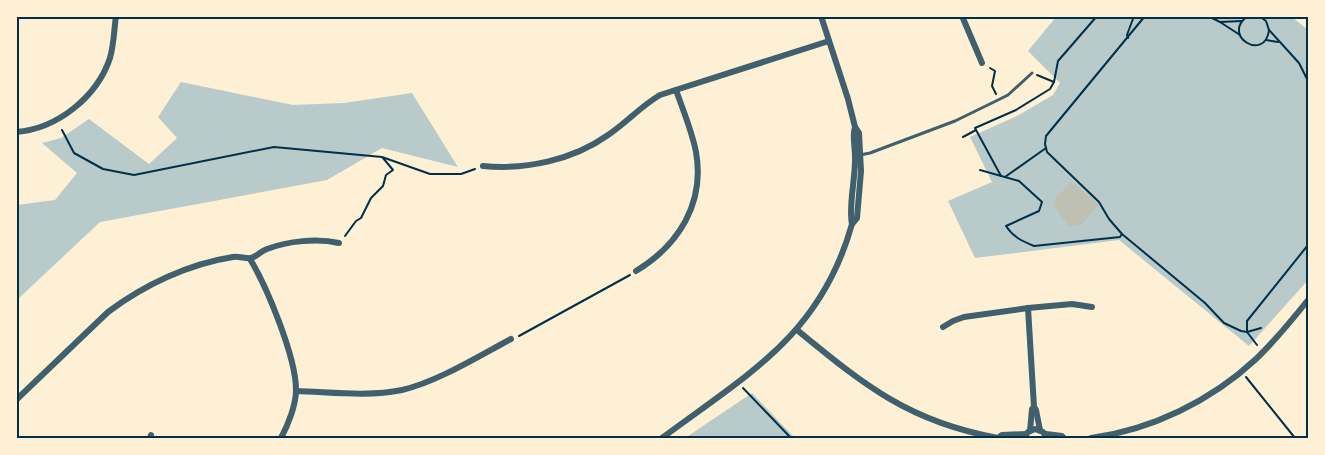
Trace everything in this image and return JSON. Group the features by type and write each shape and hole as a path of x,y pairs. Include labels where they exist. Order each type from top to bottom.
{"street":[{"path":"16,132 39,128 57,120 90,92 109,60 116,16"},
{"path":"662,438 768,359 813,310 834,274 852,224 850,216 858,155 853,134 855,127 848,99 821,16"},
{"path":"962,16 982,63"},
{"path":"483,166 516,167 572,154 608,136 650,101 676,90 829,40"},
{"path":"636,271 659,256 672,243 682,228 693,200 698,169 696,151 676,90"},
{"path":"16,400 108,312 138,291 177,273 233,257 250,259 267,249 311,240 325,239 339,243"},
{"path":"250,259 284,335 293,368 296,392 281,438"},
{"path":"1091,438 1129,430 1166,417 1212,393 1241,372 1264,351 1308,300"},
{"path":"943,327 964,317 1028,308 1072,304 1092,307"},
{"path":"1028,308 1034,406 1044,434"},
{"path":"797,330 854,376 887,399 941,424 998,438 1002,435 1027,434 1044,434 1064,438"},
{"path":"296,392 374,393 403,389 454,369 511,339"},
{"path":"1027,434 1034,406"}],"lane":[{"path":"858,155 955,121 1008,95 1032,73"}],"path":[{"path":"963,137 976,130 975,128 1016,110 1050,89 1054,82 1058,61 1097,16"},
{"path":"1128,38 1134,16"},
{"path":"1144,16 1046,136 1046,148 1054,160 1099,202 1109,219 1122,234 1205,303 1224,322 1247,332 1261,328"},
{"path":"1208,16 1240,35"},
{"path":"1248,16 1239,27 1243,41 1250,45 1259,45 1266,40 1281,43"},
{"path":"1259,16 1266,21 1269,30 1299,63 1308,81"},
{"path":"1220,22 1242,21"},
{"path":"1266,40 1269,30"},
{"path":"982,63 995,71 992,86 998,100"},
{"path":"1032,73 1054,82"},
{"path":"62,130 74,153 103,169 134,175 274,147 382,157 430,174 461,174 483,166"},
{"path":"976,130 1003,177"},
{"path":"1003,177 1046,148"},
{"path":"339,243 361,218 371,198 383,186 386,175 393,170 382,157"},
{"path":"980,170 1019,181 1042,202 1039,211 1006,226 1011,234 1034,246 1120,237 1122,234"},
{"path":"1264,351 1253,342 1247,332 1247,321 1308,245"},
{"path":"511,339 525,334 636,271"},
{"path":"1241,372 1294,438"},
{"path":"737,382 791,438"}],"shaded area":[{"path":"1056,17 1292,17 1308,30 1308,280 1249,346 1119,240 975,258 948,201 992,182 970,137 1017,116 1053,95 1060,83 1028,51"},
{"path":"181,82 293,105 344,103 412,93 458,167 382,148 327,180 100,222 17,300 17,205 55,200 77,173 42,143 61,138 89,119 149,164 177,138 158,117"},
{"path":"752,393 795,438 685,438"}],"building":[{"path":"1071,182 1099,204 1082,224 1068,226 1053,201"}]}
